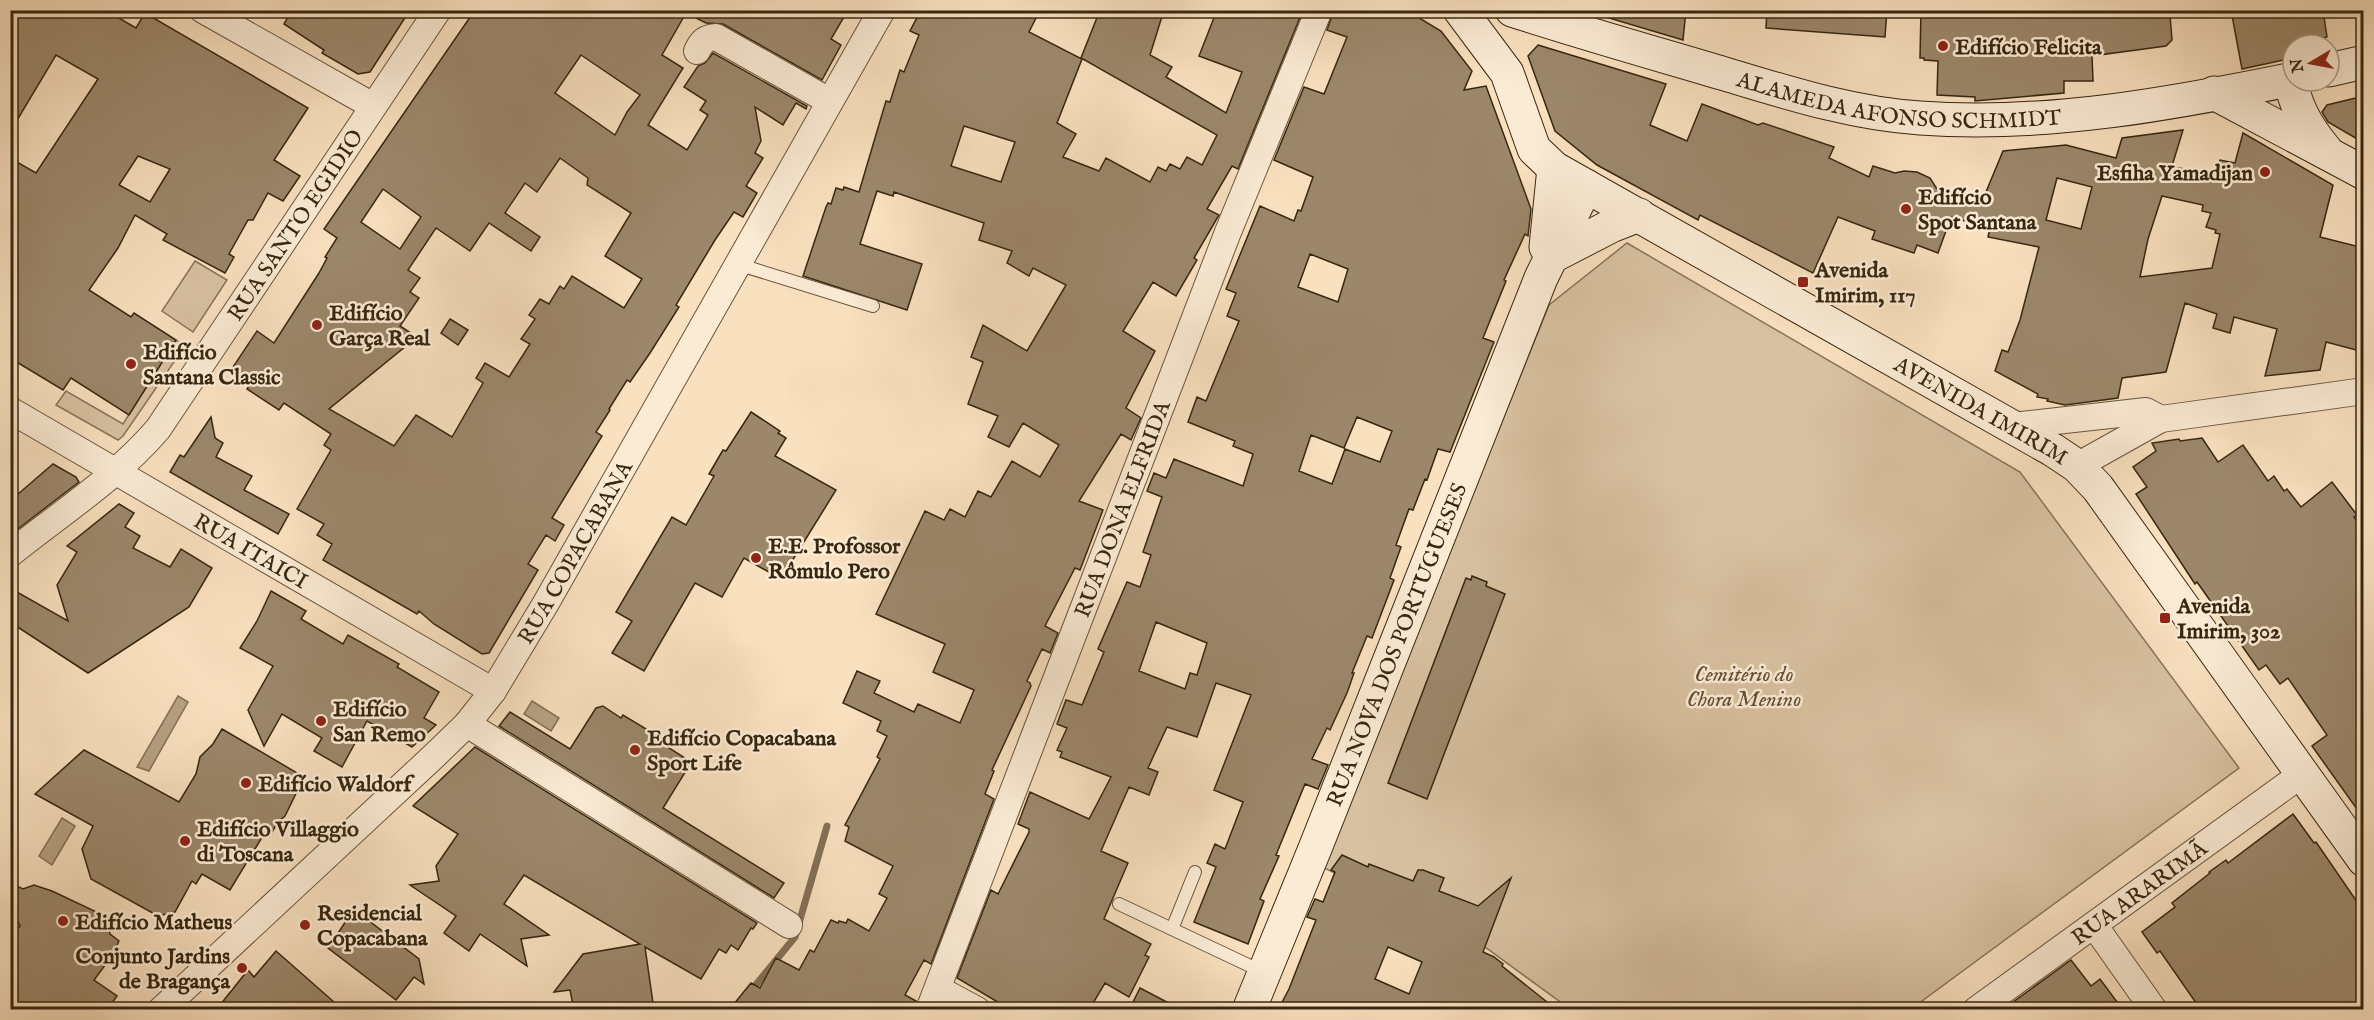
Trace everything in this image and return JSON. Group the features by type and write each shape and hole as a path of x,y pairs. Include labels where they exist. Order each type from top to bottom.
{"main road":[{"name":"AVENIDA IMIRIM","path":"1460,10 1507,73 1534,149 1554,168 2012,426 2078,466 2098,488 2302,774 2359,845"},
{"name":"AVENIDA IMIRIM","path":"1507,73 1517,12"},
{"name":"ALAMEDA AFONSO SCHMIDT","path":"1517,12 1787,92 1844,106 1917,118 1993,121 2111,111 2281,81"},
{"path":"2341,67 2364,62"},
{"path":"2214,93 2364,173"},
{"path":"2293,93 2301,114 2329,153"},
{"name":"RUA NOVA DOS PORTUGUESES","path":"1546,268 1554,168"},
{"name":"RUA NOVA DOS PORTUGUESES","path":"1249,1010 1546,268 1586,186"},
{"path":"1546,268 1611,226 1639,215"}],"street":[{"path":"203,10 373,106"},
{"name":"RUA SANTO EGIDIO","path":"10,554 115,471 159,429 438,10"},
{"name":"RUA COPACABANA","path":"161,1010 467,724 493,691 546,603 882,10"},
{"name":"RUA DONA ELFRIDA","path":"933,999 1228,232 1319,10"},
{"path":"697,51 702,42 716,37 829,101"},
{"path":"2078,466 2161,419 2364,391"},
{"name":"RUA ITAICI","path":"10,410 299,576 493,691"},
{"path":"2012,426 2146,411 2161,419"},
{"path":"467,724 789,926"},
{"name":"RUA ARARIMÃ","path":"1976,1010 2302,774"},
{"path":"2094,925 2154,1010"},
{"path":"933,999 976,1010"}],"lane":[{"path":"737,264 873,306"},
{"path":"1172,929 1195,872"},
{"path":"1119,903 1264,973"}],"green space":[{"name":"Cemitério do Chora Menino","path":"1627,243 2020,472 2239,768 1911,1009 1570,1009 1478,942 1322,867 1549,305"},
{"path":"195,261 227,280 193,332 162,311"},
{"path":"176,340 185,346 118,440 56,405 66,391 123,424"}],"shaded area":[{"path":"178,696 188,702 149,771 137,767"},
{"path":"532,701 559,718 551,731 524,714"},
{"path":"62,818 75,826 52,865 39,856"}],"building":[{"path":"10,10 105,10 136,28 145,13 308,108 274,160 300,176 283,201 268,193 253,220 248,220 229,254 234,257 225,273 163,240 167,234 135,215 118,248 89,290 131,317 134,313 176,340 129,415 71,378 63,390 10,358 10,158 36,173 98,79 56,55 10,132","holes":["138,156 170,169 150,202 119,185"]},
{"path":"292,10 410,10 370,72 358,74 322,53 324,50 284,24"},
{"path":"475,10 848,10 831,39 841,45 822,80 723,24 706,23 686,13 662,55 683,68 648,125 687,150 708,115 700,110 706,101 684,87 698,66 705,63 713,53 807,106 806,109 796,103 783,125 755,107 761,141 755,153 763,158 746,186 757,193 743,217 734,212 676,305 679,307 650,353 630,382 627,380 609,409 596,432 602,436 552,518 564,525 555,541 546,535 528,564 538,570 489,653 482,654 434,624 419,611 417,614 323,560 332,544 317,535 324,524 297,509 331,450 324,445 331,434 284,403 279,410 247,389 250,384 231,370 257,331 274,343 319,273 327,258 325,257 337,238 324,229","holes":["581,55 640,95 627,112 615,135 555,93","560,158 588,178 587,185 631,213 605,256 642,279 624,308 572,276 564,289 560,286 549,304 540,299 529,315 535,319 521,339 530,344 509,377 485,363 476,378 483,383 452,437 416,415 394,446 329,409 417,337 400,326 419,298 410,292 420,278 408,270 436,228 470,251 489,223 531,251 540,237 505,213 525,183 537,192","383,189 421,217 400,249 361,222"]},
{"path":"921,10 1040,10 1029,32 1082,59 1057,123 1076,134 1063,157 1099,171 1106,158 1150,182 1158,167 1166,171 1170,164 1180,169 1187,157 1202,165 1217,135 1081,58 1100,10 1164,10 1150,55 1172,67 1166,77 1226,113 1242,72 1199,56 1217,10 1303,10 1238,169 1232,166 1207,209 1219,215 1194,258 1197,260 1176,296 1153,282 1123,331 1155,351 1126,408 1141,418 1131,440 1121,434 1079,501 1103,510 1080,570 1075,568 1045,626 1058,633 1050,653 1042,649 1027,681 1031,686 992,770 994,771 985,794 994,799 931,964 924,960 905,995 916,1001 914,1010 729,1010 751,983 760,988 776,958 799,970 810,950 814,952 831,920 846,923 848,919 869,931 887,898 879,894 893,866 845,841 849,827 845,825 880,759 877,757 887,736 877,731 881,721 843,703 857,671 880,681 874,693 914,712 918,704 960,723 974,690 933,672 945,644 876,614 925,511 944,520 950,509 965,517 978,491 991,497 1012,461 1040,477 1059,445 1023,423 1009,447 988,437 998,416 968,404 983,362 971,357 983,325 1027,351 1066,285 1033,268 1029,276 1007,263 1012,251 979,240 984,223 894,192 893,196 877,191 860,244 922,264 907,310 803,276 826,207 828,203 831,204 836,188 843,190 844,187 859,192 886,101 890,102 900,70 904,72 919,35 910,31","holes":["964,126 1015,142 1001,182 951,166"]},
{"path":"1334,10 1406,10 1441,31 1472,71 1464,90 1486,86 1531,209 1528,236 1525,234 1504,280 1506,281 1483,338 1494,342 1450,452 1438,449 1413,510 1409,509 1396,545 1401,547 1390,578 1394,580 1372,638 1367,636 1352,673 1354,673 1347,693 1330,730 1327,728 1312,759 1328,765 1318,789 1305,784 1276,855 1279,856 1260,899 1264,901 1248,944 1194,922 1216,867 1207,863 1215,844 1225,849 1243,802 1214,790 1251,695 1216,683 1197,737 1167,727 1148,768 1158,772 1149,795 1129,787 1101,851 1128,863 1104,919 1151,944 1145,955 1149,957 1129,997 1105,983 1089,1010 1011,1010 957,978 991,890 998,894 1029,832 1029,829 1018,824 1030,792 1089,819 1111,777 1060,757 1062,752 1057,750 1067,728 1057,724 1066,700 1082,705 1104,652 1098,649 1127,582 1140,587 1151,555 1143,552 1162,497 1147,491 1154,473 1166,478 1174,459 1243,486 1253,454 1233,446 1235,441 1188,422 1197,397 1206,401 1239,321 1227,316 1236,293 1226,289 1260,206 1294,221 1298,210 1301,211 1313,177 1274,160 1304,87 1324,94 1347,37 1327,30","holes":["1310,254 1348,269 1338,302 1298,287","1357,417 1392,431 1380,462 1345,449 1332,484 1299,471 1311,435 1344,448","1156,622 1207,643 1197,675 1190,673 1185,689 1139,671"]},
{"path":"1600,10 1686,10 1683,40 1599,15"},
{"path":"1767,10 1887,10 1885,37 1766,28"},
{"path":"1921,10 2151,10 2152,18 2170,15 2172,40 2166,46 2092,56 2093,81 2064,81 2064,93 1975,101 1975,97 1937,95 1938,61 1920,58"},
{"path":"2231,10 2323,10 2326,33 2281,33 2281,61 2242,69"},
{"path":"1538,45 1666,84 1650,125 1687,141 1702,104 1758,125 1763,123 1834,147 1829,158 1869,177 1873,166 1895,173 1917,172 1930,178 1937,189 1981,204 2003,151 2066,145 2116,158 2122,138 2183,130 2172,166 2214,177 2220,160 2235,163 2243,133 2333,185 2320,237 2364,248 2364,352 2326,342 2320,370 2265,376 2277,329 2234,317 2230,333 2213,328 2217,314 2185,303 2166,372 2122,378 2118,398 2065,405 2047,401 2048,399 2037,397 2038,394 1995,371 2002,350 2008,352 2020,320 2039,247 1988,237 1990,228 1951,217 1938,253 1917,245 1914,253 1872,239 1875,231 1838,217 1813,273 1700,215 1698,220 1597,165 1555,131 1528,56","holes":["2057,178 2092,187 2081,229 2046,220","2162,196 2203,205 2202,211 2211,213 2206,227 2220,234 2212,268 2140,277 2148,239"]},
{"path":"2364,96 2364,143 2328,122 2322,112 2327,105"},
{"path":"450,319 468,330 458,345 441,333"},
{"path":"751,412 780,431 778,433 786,438 775,456 836,490 781,579 744,558 722,597 695,583 644,671 612,653 632,621 616,612 672,517 686,525 714,476 709,474 723,450 726,451"},
{"path":"211,417 215,438 223,443 216,457 252,476 244,490 289,514 278,534 170,472 180,455 184,457"},
{"path":"2202,438 2218,462 2243,445 2268,481 2274,476 2284,491 2287,489 2301,507 2332,482 2357,515 2354,517 2364,532 2364,819 2312,746 2327,735 2288,678 2280,684 2266,665 2259,670 2197,582 2195,584 2136,494 2147,487 2133,467 2156,451 2152,443"},
{"path":"53,464 76,477 79,482 10,535 10,501"},
{"path":"119,504 134,513 125,527 140,536 133,548 170,567 181,549 212,568 189,607 88,673 10,622 10,588 68,621 57,585 77,552 67,546"},
{"path":"1472,576 1487,582 1486,586 1505,594 1427,799 1388,783 1466,578 1471,580"},
{"path":"271,591 306,611 301,619 343,644 348,635 399,664 397,667 439,692 424,718 436,725 412,747 367,721 342,767 314,751 322,738 282,714 264,746 248,710 273,666 240,648 257,621"},
{"path":"603,706 621,718 623,715 671,744 669,748 685,758 689,766 663,808 784,883 774,898 499,726 510,712 570,749 596,708"},
{"path":"222,729 304,777 285,816 278,822 269,837 264,834 230,890 202,874 196,884 192,881 175,912 158,916 91,879 82,849 93,826 35,794 84,750 179,802 196,774 200,757 213,744"},
{"path":"475,747 757,923 753,929 751,928 738,950 731,945 726,953 719,949 701,979 645,947 654,1010 574,1010 570,990 554,992 583,954 640,944 524,875 504,904 549,935 521,939 527,966 480,934 469,951 444,933 456,916 410,885 439,881 436,866 458,834 413,806"},
{"path":"2293,814 2314,843 2316,842 2364,912 2364,996 2344,1010 2201,1010 2160,951 2157,953 2142,932 2175,907 2172,903 2209,872 2226,860 2228,863"},
{"path":"1342,855 1368,867 1369,864 1413,881 1418,870 1423,870 1444,878 1439,891 1478,906 1511,878 1483,952 1503,964 1502,966 1557,1010 1419,1010 1407,1004 1404,1010 1278,1010 1289,989 1316,920 1307,917 1315,899 1323,902 1335,872 1331,870","holes":["1388,947 1422,962 1409,994 1375,979"]},
{"path":"10,883 23,889 34,885 52,891 107,917 110,934 119,941 111,957 94,980 117,996 107,1010 10,1010 10,938 20,926 10,902"},
{"path":"360,914 419,959 424,984 414,977 396,1000 328,948 350,915"},
{"path":"276,951 343,1010 216,1010 248,970 254,977"},
{"path":"2071,960 2091,986 2100,979 2123,1010 2002,1010"},
{"path":"1140,988 1182,1010 1129,1010"}],"waterway":[{"path":"750,992 795,937 827,826"}],"place":[{"name":"Edifício Felicita","path":"1943,46"},
{"name":"Esfiha Yamadijan","path":"2265,172"},
{"name":"Edifício Spot Santana","path":"1906,209"},
{"name":"Avenida Imirim, 117","path":"1803,282"},
{"name":"Edifício Garça Real","path":"317,325"},
{"name":"Edifício Santana Classic","path":"131,364"},
{"name":"E.E. Profossor Rômulo Pero","path":"756,558"},
{"name":"Avenida Imirim, 302","path":"2165,618"},
{"name":"Edifício San Remo","path":"321,721"},
{"name":"Edifício Copacabana Sport Life","path":"635,750"},
{"name":"Edifício Waldorf","path":"246,783"},
{"name":"Edifício Villaggio di Toscana","path":"185,841"},
{"name":"Edifício Matheus","path":"63,921"},
{"name":"Residencial Copacabana","path":"305,925"},
{"name":"Conjunto Jardins de Bragança","path":"242,968"}]}
